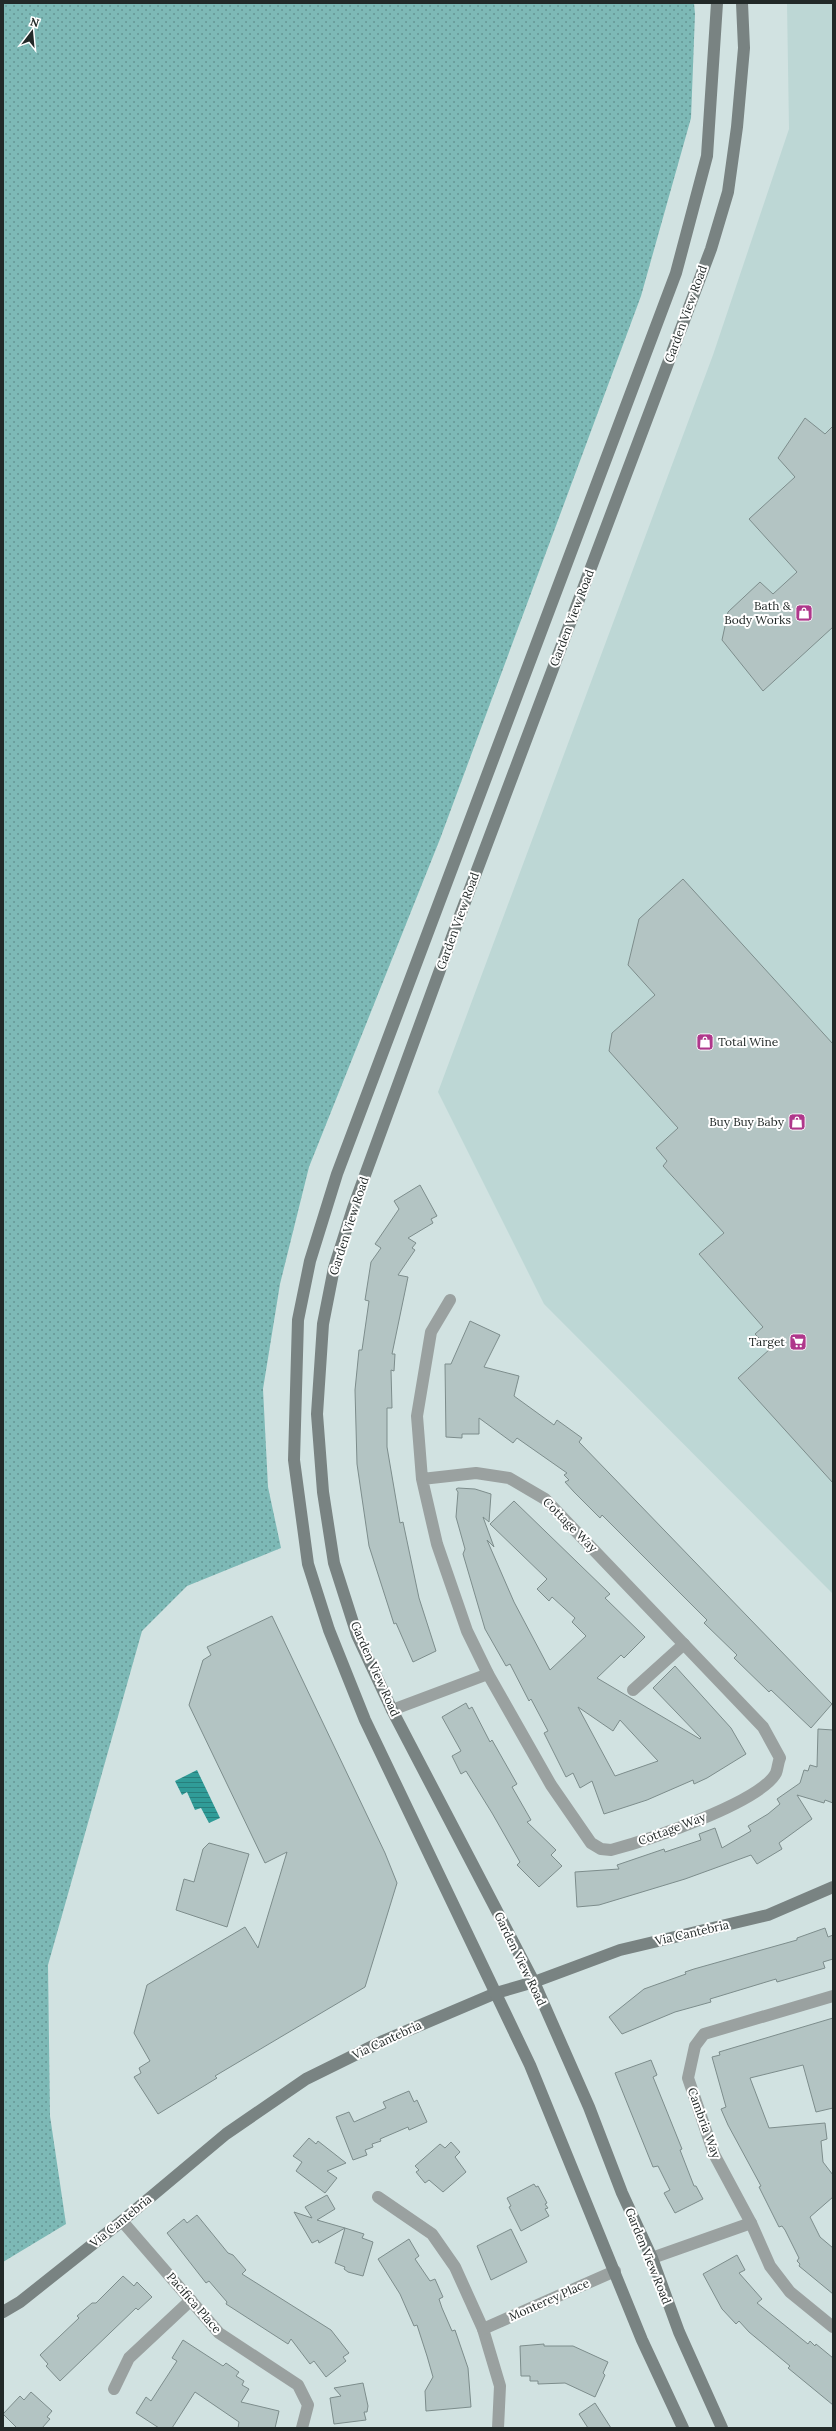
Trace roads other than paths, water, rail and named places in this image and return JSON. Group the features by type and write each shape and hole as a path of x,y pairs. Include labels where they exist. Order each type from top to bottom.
{"main road":[{"name":"Garden View Road","path":"684,2428 642,2340 548,2106 496,1993 365,1720 329,1630 308,1564 294,1460 298,1320 310,1261 337,1174 676,273 707,156 717,3"},
{"name":"Garden View Road","path":"722,2428 679,2332 652,2258 622,2193 589,2106 534,1982 392,1710 357,1635 334,1563 323,1492 317,1414 323,1324 334,1268 422,1019 711,249 728,192 737,128 744,48 742,3"},
{"name":"Via Cantebria","path":"3,2312 20,2302 122,2221 226,2134 306,2079 383,2041 496,1993 534,1982 620,1950 768,1916 833,1887"}],"street":[{"name":"Cottage Way","path":"422,1479 476,1474 509,1478 545,1499 763,1727 780,1758 775,1774 754,1794 681,1828 611,1850 601,1849 592,1843 551,1785 488,1674 467,1631 437,1544 422,1479 417,1416 430,1332 450,1300"},
{"path":"633,1690 684,1644"},
{"path":"392,1710 488,1674"},
{"name":"Cambria Way","path":"833,1996 704,2034 695,2046 688,2078 714,2154 751,2223 770,2266 790,2292 833,2327"},
{"path":"378,2197 432,2234 455,2267 483,2329 500,2386 498,2428"},
{"name":"Pacifica Place","path":"122,2221 219,2333 298,2386 308,2404 302,2428"},
{"path":"652,2258 751,2223"},
{"name":"Monterey Place","path":"483,2329 615,2271"},
{"path":"114,2389 129,2358 191,2300"}],"place":[{"name":"Bath & Body Works","path":"804,613"},
{"name":"Total Wine","path":"705,1042"},
{"name":"Buy Buy Baby","path":"797,1122"},
{"name":"Target","path":"798,1342"}]}
